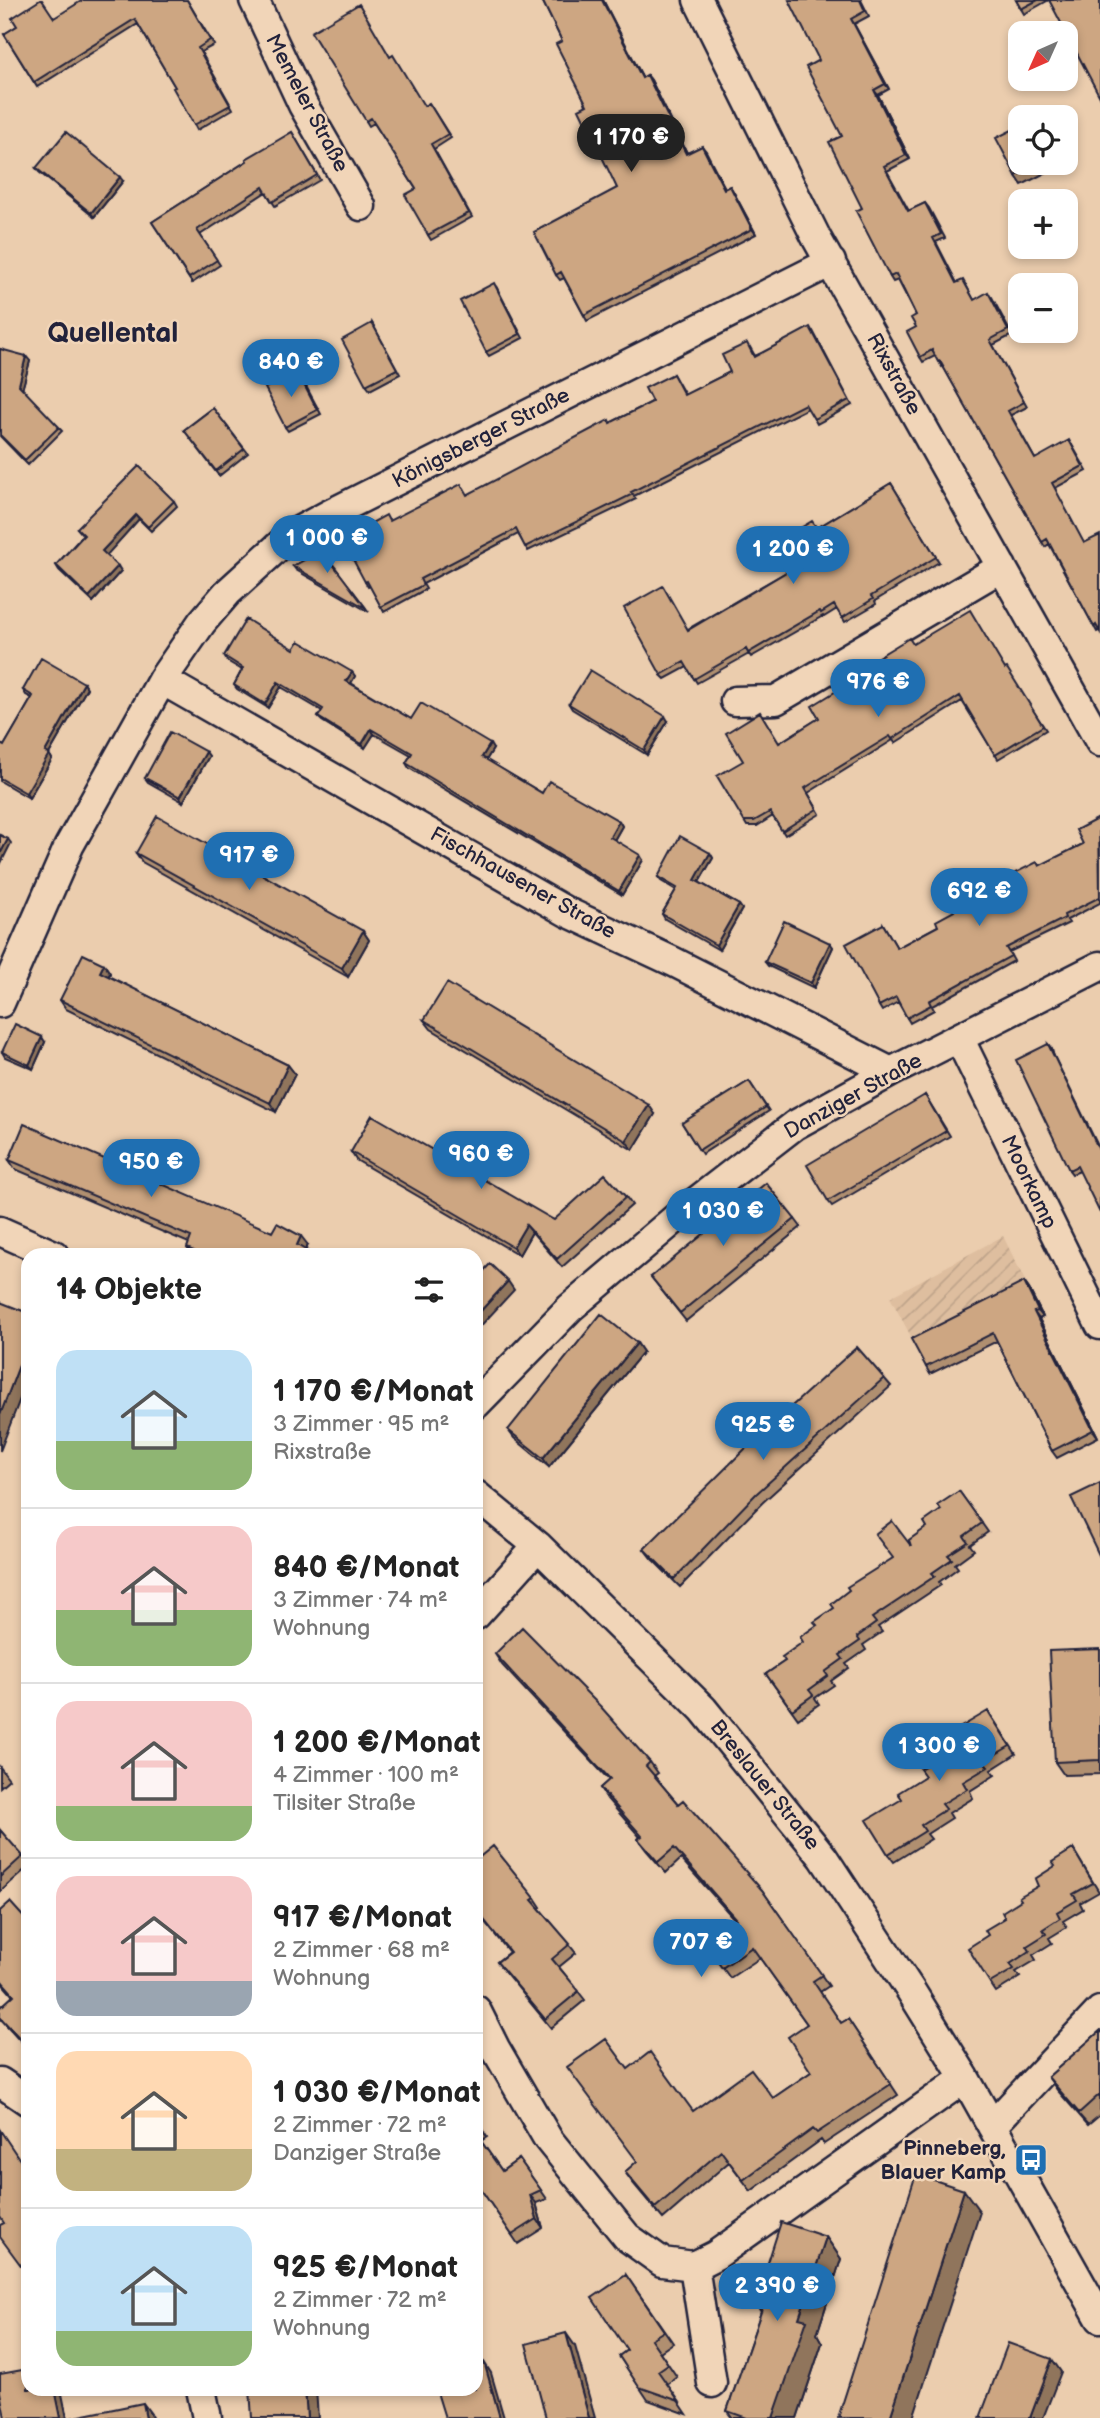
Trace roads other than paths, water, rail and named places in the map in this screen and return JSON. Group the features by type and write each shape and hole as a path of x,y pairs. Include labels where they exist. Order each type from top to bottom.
{"street":[{"name":"Memeler Straße","path":"254,0 303,105 361,206"},
{"name":"Rixstraße","path":"698,0 831,262 1100,742"},
{"name":"Königsberger Straße","path":"0,1003 69,846 162,680 202,622 227,593 291,535 831,262"},
{"path":"735,701 776,700 1002,567"},
{"name":"Fischhausener Straße","path":"162,680 568,912 674,962 891,1072"},
{"name":"Danziger Straße","path":"483,1397 570,1308 689,1207 795,1125 891,1072 1100,966"},
{"name":"Moorkamp","path":"959,1038 1100,1325"},
{"path":"0,1231 38,1248"},
{"name":"Breslauer Straße","path":"483,1501 538,1546 703,1709 823,1857 965,2078 1100,2318"},
{"path":"483,1607 538,1546"},
{"path":"992,2126 1100,2011"},
{"path":"483,2024 548,2139 627,2237 662,2262 694,2266 716,2255 965,2078"},
{"path":"0,2082 21,2096"},
{"path":"694,2266 712,2383"},
{"path":"202,2396 207,2418"}],"place":[{"name":"Pinneberg, Blauer Kamp","path":"1031,2160"}],"district":[{"name":"Quellental","path":"113,333"}]}
